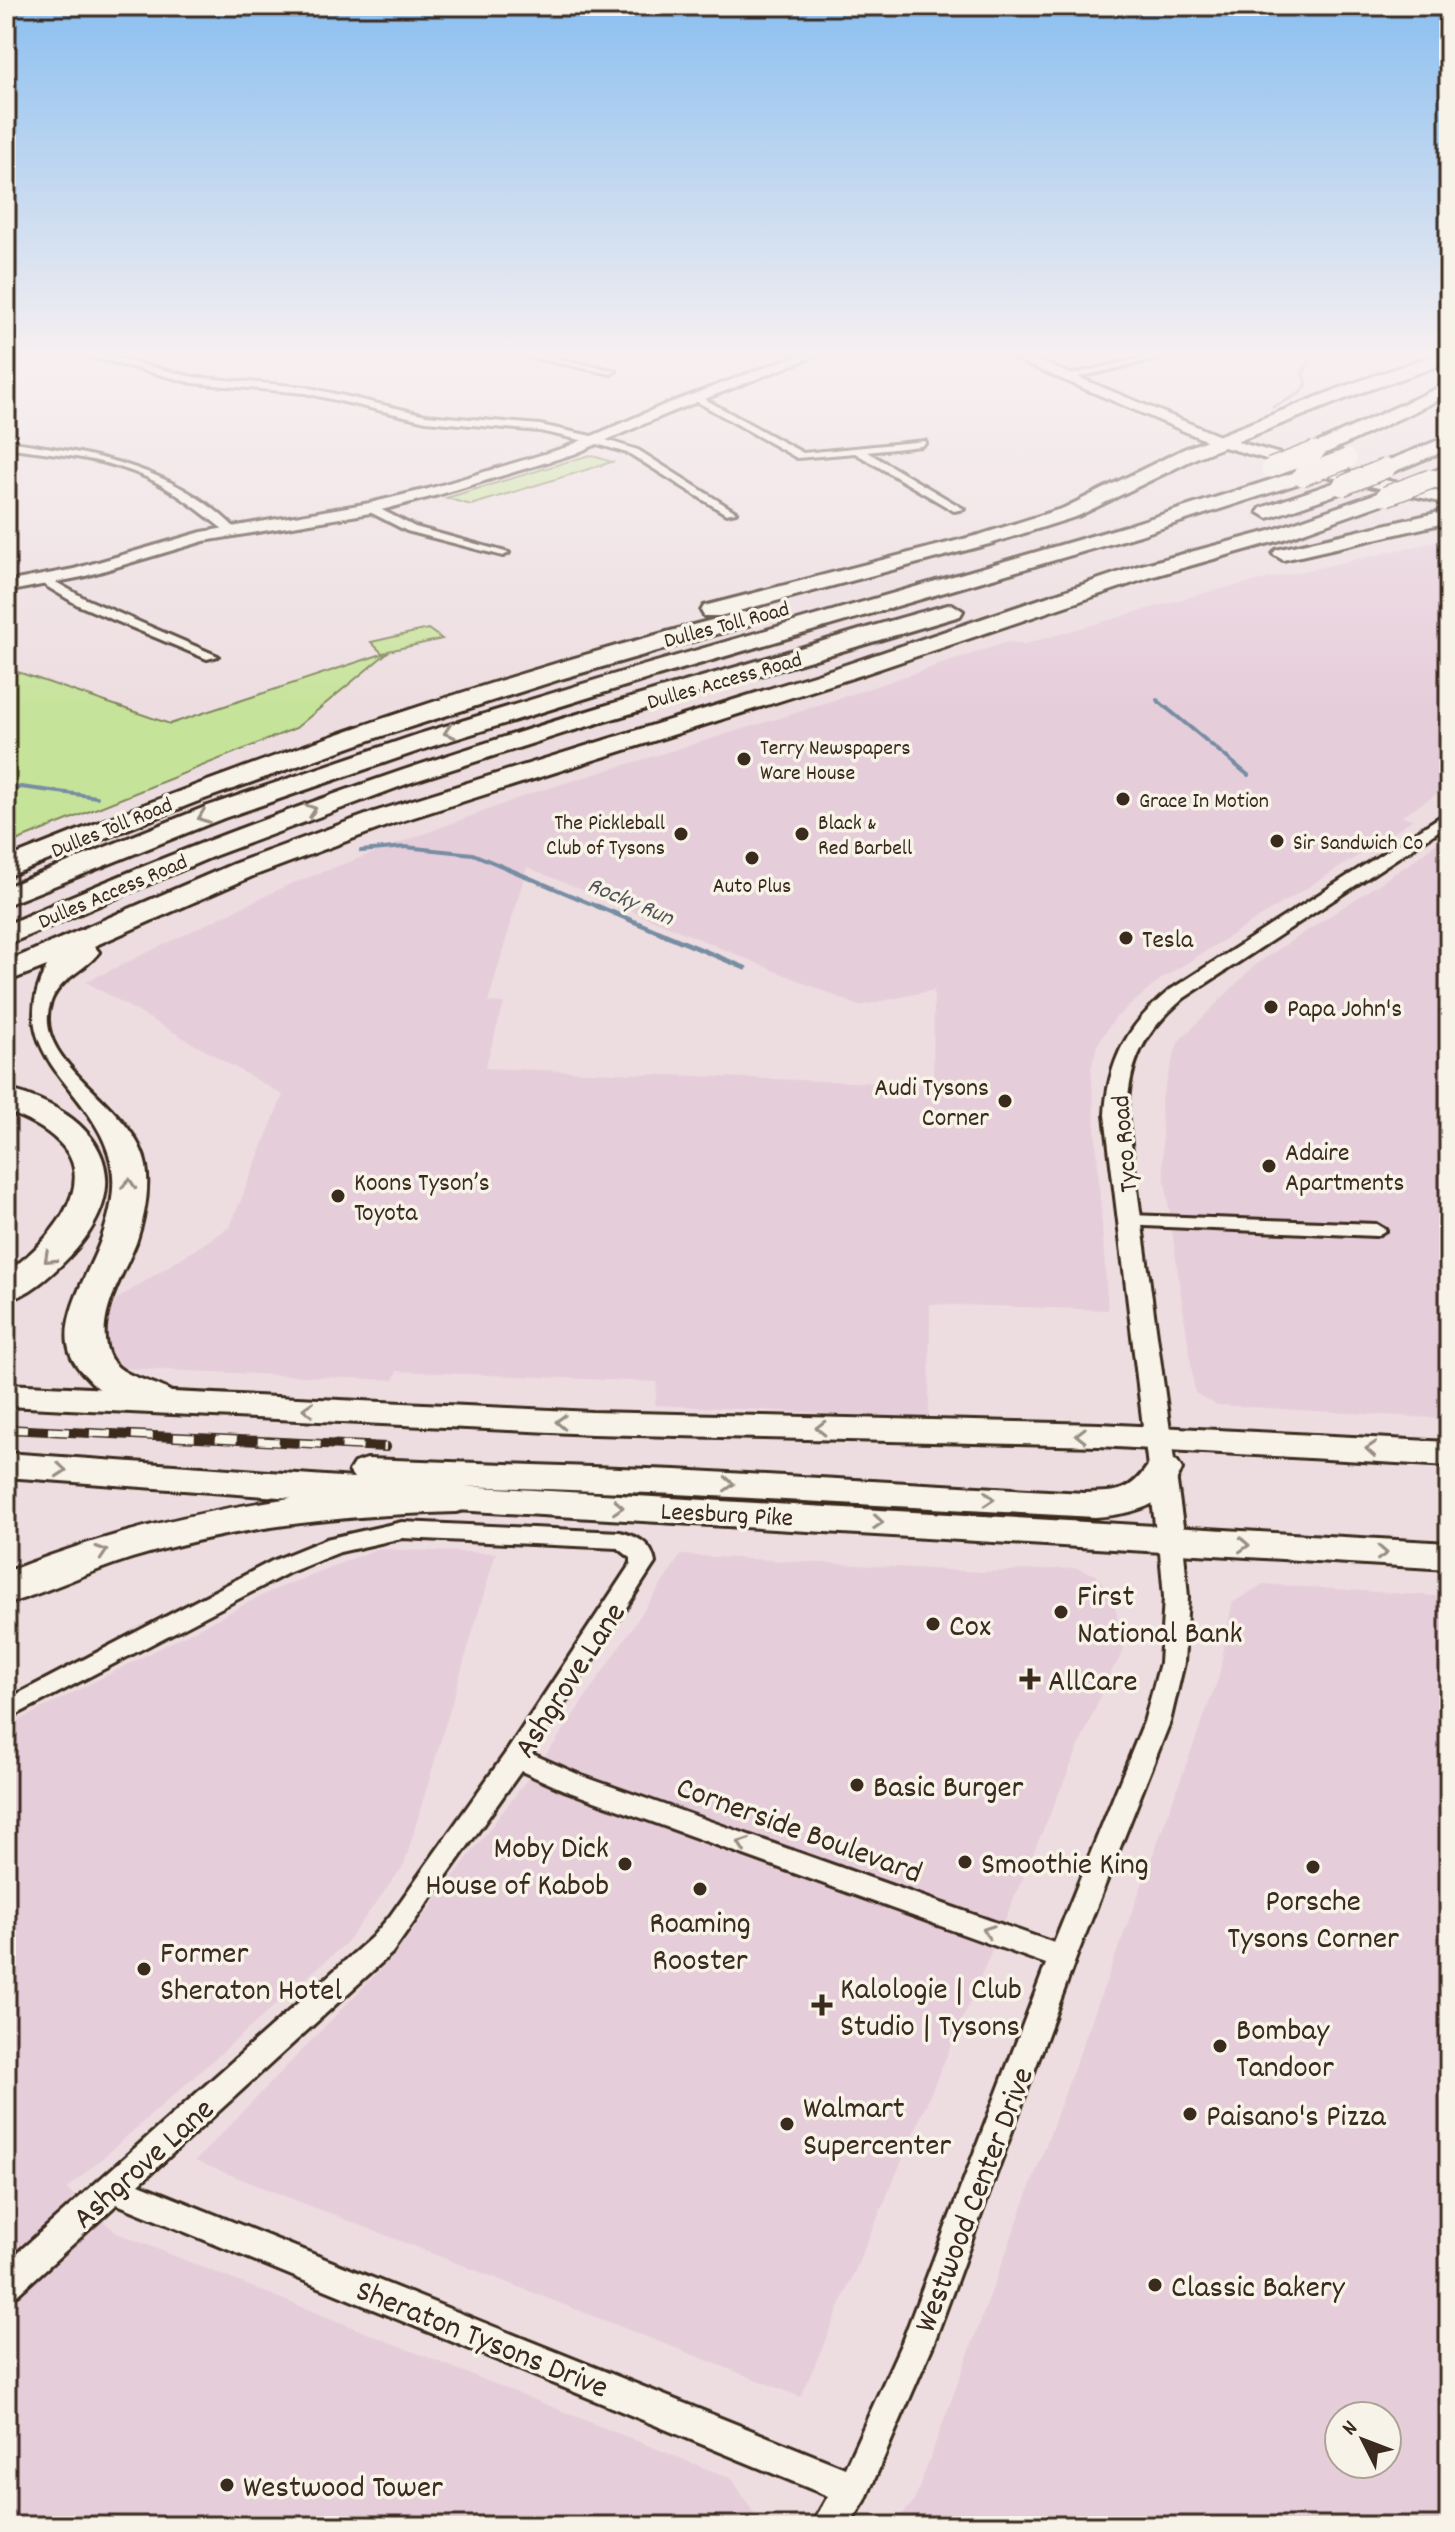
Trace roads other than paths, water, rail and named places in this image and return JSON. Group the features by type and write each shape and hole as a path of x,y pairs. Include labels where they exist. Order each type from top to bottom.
{"highway":[{"path":"274,764 393,713 576,649 986,539 1071,512 1152,472"},
{"path":"274,764 1036,544 1258,472"},
{"name":"Dulles Access Road","path":"6,897 235,805 448,732 1152,525 1312,472"},
{"path":"1245,520 1376,472"},
{"path":"6,966 85,926 176,887 442,784 1038,596 1146,571 1277,535 1440,475"},
{"path":"735,677 1041,589 1235,540 1385,497"},
{"path":"383,818 711,731 1161,583 1445,518"},
{"path":"6,973 215,882 383,818 844,673 1217,529"},
{"name":"Dulles Access Road","path":"6,936 160,869 327,804 519,740 971,606"},
{"name":"Dulles Toll Road","path":"6,869 274,764"},
{"path":"6,859 122,821"},
{"path":"67,1285 122,1213 130,1190 130,1169 124,1148 112,1130 39,1050 31,1028 34,1005 56,972 76,956 215,882"},
{"path":"6,1099 45,1115 73,1136 89,1163 92,1184 86,1209 68,1238 41,1266 6,1290"},
{"path":"54,1366 90,1386 162,1402"},
{"path":"6,1395 1162,1454 1449,1454"},
{"path":"116,1475 328,1469 676,1482 1084,1505 1113,1503 1149,1491 1159,1482 1162,1454"},
{"name":"Leesburg Pike","path":"6,1465 456,1498 1449,1556"},
{"path":"14,1587 100,1552 231,1518 366,1501 456,1498"}],"main road":[{"path":"6,587 45,580 232,531 370,508 497,472"},
{"path":"1328,472 1449,499"},
{"path":"1368,472 1449,491"}],"street":[{"path":"141,472 167,484 232,531"},
{"path":"666,472 730,512"},
{"path":"894,472 958,509"},
{"path":"370,508 411,529 503,553"},
{"path":"45,580 82,602 212,656"},
{"name":"Tyco Road","path":"1171,1541 1129,1221 1116,1089 1121,1065 1140,1029 1177,994 1449,816"},
{"path":"1129,1221 1376,1230"},
{"name":"Ashgrove Lane","path":"6,1711 280,1567 334,1545 402,1530 489,1532 620,1540 631,1544 644,1557 516,1758 382,1945 6,2284"},
{"name":"Westwood Center Drive","path":"828,2526 853,2489 917,2345 1062,1958 1157,1722 1172,1663 1176,1597 1171,1541"},
{"name":"Cornerside Boulevard","path":"516,1758 573,1783 1062,1958"},
{"name":"Sheraton Tysons Drive","path":"113,2188 853,2489"}],"waterway":[{"path":"1157,700 1248,775"},
{"name":"Rocky Run","path":"6,792 21,787 97,797"},
{"name":"Rocky Run","path":"361,851 405,847 473,854 601,908"},
{"name":"Rocky Run","path":"597,906 745,968"}],"railway":[{"path":"6,1429 386,1447"}],"place":[{"name":"Terry Newspapers Ware House","path":"744,759"},
{"name":"Grace In Motion","path":"1123,799"},
{"name":"The Pickleball Club of Tysons","path":"681,834"},
{"name":"Black & Red Barbell","path":"802,834"},
{"name":"Sir Sandwich Co","path":"1277,841"},
{"name":"Auto Plus","path":"752,858"},
{"name":"Tesla","path":"1126,938"},
{"name":"Papa John's","path":"1271,1007"},
{"name":"Audi Tysons Corner","path":"1005,1101"},
{"name":"Adaire Apartments","path":"1269,1166"},
{"name":"Koons Tyson’s Toyota","path":"338,1196"},
{"name":"First National Bank","path":"1061,1612"},
{"name":"Cox","path":"933,1624"},
{"name":"AllCare","path":"1030,1679"},
{"name":"Basic Burger","path":"857,1785"},
{"name":"Smoothie King","path":"965,1862"},
{"name":"Moby Dick House of Kabob","path":"625,1864"},
{"name":"Porsche Tysons Corner","path":"1313,1867"},
{"name":"Roaming Rooster","path":"700,1889"},
{"name":"Former Sheraton Hotel","path":"144,1969"},
{"name":"Kalologie | Club Studio | Tysons","path":"822,2005"},
{"name":"Bombay Tandoor","path":"1220,2046"},
{"name":"Paisano's Pizza","path":"1190,2114"},
{"name":"Walmart Supercenter","path":"787,2124"},
{"name":"Classic Bakery","path":"1155,2285"},
{"name":"Westwood Tower","path":"227,2485"}]}
